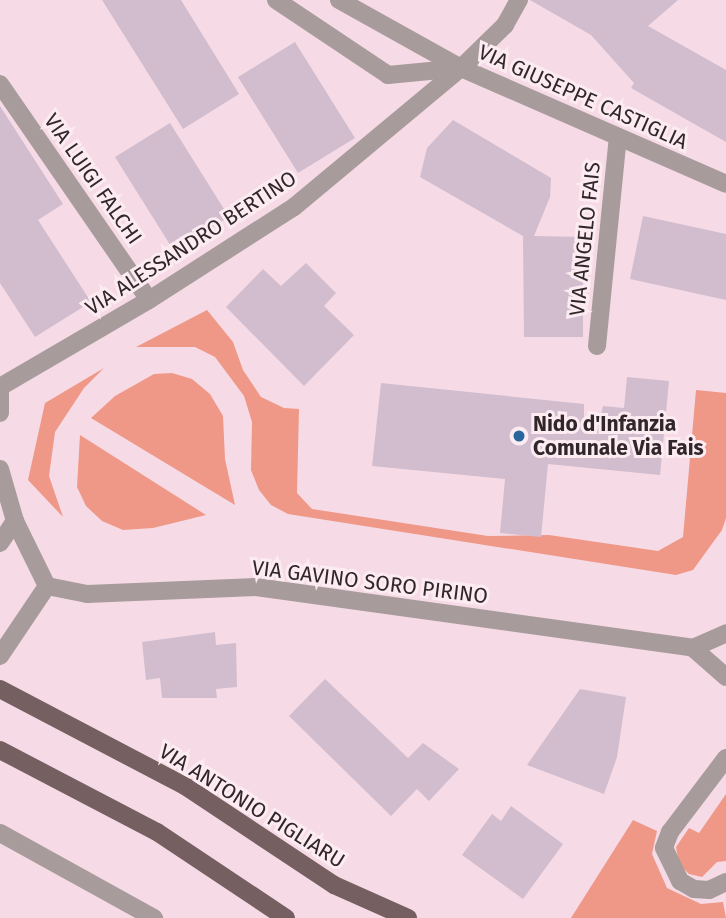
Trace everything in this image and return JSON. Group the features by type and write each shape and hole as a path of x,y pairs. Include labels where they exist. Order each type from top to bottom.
{"main road":[{"name":"VIA ANTONIO PIGLIARU","path":"0,689 185,786 334,886 408,918"},
{"path":"0,750 157,832 286,918"}],"street":[{"name":"VIA GIUSEPPE CASTIGLIA","path":"276,0 388,75 460,68"},
{"name":"VIA GIUSEPPE CASTIGLIA","path":"339,0 460,68 726,184"},
{"name":"VIA ALESSANDRO BERTINO","path":"0,386 149,300 294,207 460,68 505,25 519,0"},
{"name":"VIA LUIGI FALCHI","path":"0,84 149,300"},
{"name":"VIA ANGELO FAIS","path":"597,346 618,137"},
{"path":"0,386 0,414"},
{"path":"0,469 15,521 47,586 0,656"},
{"path":"0,543 15,521"},
{"name":"VIA GAVINO SORO PIRINO","path":"47,586 87,594 256,587 693,649"},
{"path":"726,633 693,649 726,677"},
{"path":"726,758 670,832 664,848 680,881 694,889 709,890 726,882"},
{"path":"0,833 154,918"}],"shaded area":[{"path":"207,310 233,342 243,370 261,397 284,408 299,409 297,493 312,509 488,536 549,535 658,551 683,537 696,390 726,393 726,518 722,530 693,570 676,575 288,514 271,505 259,490 251,470 252,422 244,396 215,357 195,347 136,347"},
{"path":"104,368 84,388 55,432 49,476 63,517 28,480 45,403"},
{"path":"172,373 192,379 210,394 223,416 225,459 235,505 91,418 115,396 154,374"},
{"path":"80,435 206,515 153,528 123,530 102,521 86,506 77,487"},
{"path":"726,794 726,861 717,862 702,877 689,874 679,864 676,847 689,828 699,833"},
{"path":"633,820 657,831 652,854 667,888 701,904 723,902 726,918 571,918"}],"building":[{"path":"102,0 181,0 239,94 183,129"},
{"path":"530,0 678,0 648,26 726,70 726,142 631,88 634,83 591,35"},
{"path":"295,42 355,138 298,173 238,77"},
{"path":"0,106 63,204 38,220 91,302 35,337 0,283"},
{"path":"453,120 551,178 550,197 534,236 583,237 583,337 524,337 523,236 420,177 427,148"},
{"path":"170,123 229,217 174,251 115,157"},
{"path":"643,216 726,234 726,300 630,279"},
{"path":"306,263 336,293 324,306 354,335 304,386 226,307 263,269 281,286"},
{"name":"Nido d'Infanzia Comunale Via Fais","path":"627,377 669,381 660,475 548,464 541,537 500,533 505,479 372,466 381,383 584,404 584,432 597,433 603,406 624,408"},
{"path":"215,632 216,645 236,643 237,687 216,689 217,698 162,698 160,678 146,680 142,642"},
{"path":"325,679 408,758 423,743 459,769 429,801 417,789 391,816 289,716"},
{"path":"580,689 626,697 617,757 604,794 527,765"},
{"path":"511,806 563,844 523,899 462,855 492,814 501,821"}],"place":[{"name":"Nido d'Infanzia Comunale Via Fais","path":"519,436"}]}
